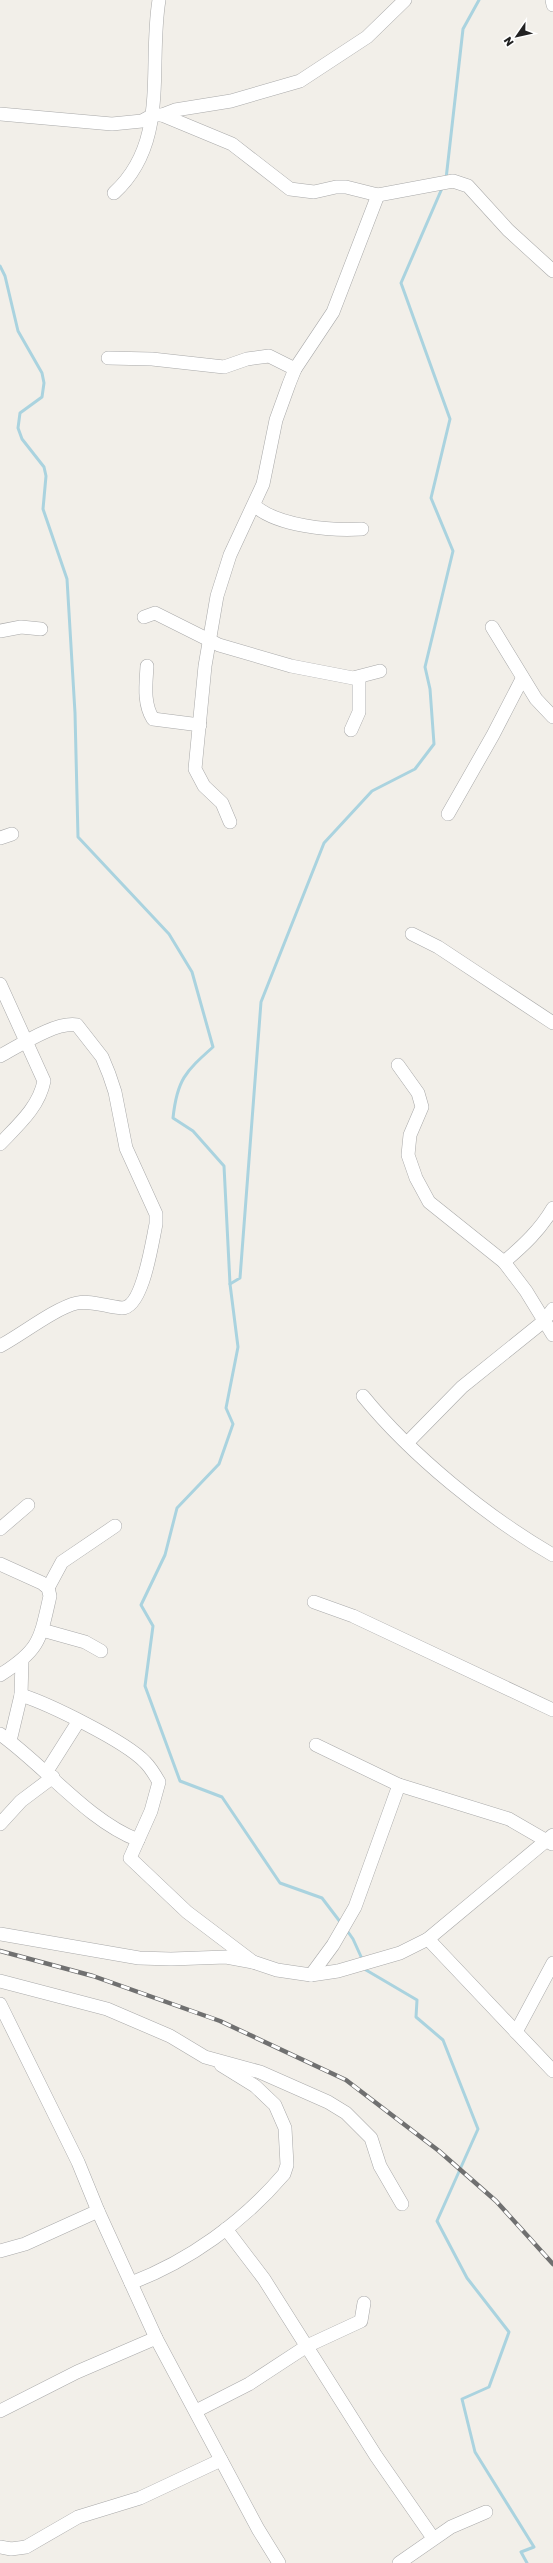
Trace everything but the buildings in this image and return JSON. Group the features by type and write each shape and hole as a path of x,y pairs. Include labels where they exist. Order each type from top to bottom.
{"street":[{"path":"114,193 138,162 158,115 159,0"},
{"path":"0,114 112,124 142,121 175,110 231,101 300,81 367,38 405,0"},
{"path":"552,0 553,4"},
{"path":"158,115 232,144 290,190 314,192 336,187 378,195 434,183 453,181 461,182 468,186 508,230 553,271"},
{"path":"230,822 222,803 204,786 195,768 209,639 222,577 254,505 269,462 276,420 295,369 333,312 378,195"},
{"path":"108,358 152,359 224,367 248,359 269,356 295,369"},
{"path":"254,505 262,512 277,520 345,530 362,529"},
{"path":"144,617 155,613 219,645 291,666 340,677 359,677 380,671"},
{"path":"0,631 21,627 41,629"},
{"path":"492,627 522,679 536,699 553,717"},
{"path":"147,666 145,693 149,713 153,719 200,725"},
{"path":"351,730 360,712 359,677"},
{"path":"448,814 493,736 522,679"},
{"path":"412,934 438,947 553,1023"},
{"path":"0,984 15,1014 25,1042 44,1081 42,1090 27,1116 0,1144"},
{"path":"0,1056 25,1042 69,1023 77,1025 91,1041 109,1074 115,1092 126,1148 154,1207 156,1224 140,1290 131,1305 124,1308 87,1302 73,1304 0,1346"},
{"path":"398,1065 418,1093 422,1107 410,1135 408,1155 416,1178 429,1202 504,1262 526,1291 553,1335"},
{"path":"504,1262 533,1237 543,1225 553,1208"},
{"path":"407,1443 462,1387 544,1321 553,1309"},
{"path":"363,1396 379,1416 407,1443 487,1511 553,1555"},
{"path":"0,1529 28,1505"},
{"path":"0,1675 22,1660 36,1646 42,1630 50,1596 48,1588 62,1562 115,1526"},
{"path":"0,1564 48,1588"},
{"path":"314,1602 353,1616 553,1710"},
{"path":"42,1630 85,1642 101,1652"},
{"path":"22,1660 21,1695 5,1737 50,1774 104,1822 138,1840"},
{"path":"21,1695 78,1722 128,1749 144,1761 159,1782 151,1811 130,1856 135,1863 187,1912 254,1962"},
{"path":"0,1824 21,1801 50,1774 78,1722"},
{"path":"0,1934 139,1958 171,1960 226,1958 254,1962 277,1970 311,1975 383,1958 428,1939 551,1840 509,1819 399,1785 316,1745"},
{"path":"311,1975 333,1945 355,1907 399,1785"},
{"path":"428,1939 553,2071"},
{"path":"516,2032 553,1963"},
{"path":"0,1981 114,2012 170,2036 242,2077 270,2098 284,2128 287,2164 284,2174 226,2229 175,2263 131,2283"},
{"path":"0,2004 78,2162 98,2211 156,2338 196,2410 258,2529 279,2563"},
{"path":"205,2057 260,2072 328,2102 346,2114 371,2138 380,2166 402,2204"},
{"path":"0,2251 25,2244 98,2211"},
{"path":"226,2229 264,2279 376,2456 433,2538"},
{"path":"196,2410 249,2384 307,2346 361,2321 364,2303"},
{"path":"0,2411 77,2372 156,2338"},
{"path":"0,2547 11,2549 26,2547 78,2517 140,2498 222,2460"},
{"path":"405,2561 433,2538 451,2527 486,2512"}],"waterway":[{"path":"446,179 463,29 479,0"},
{"path":"230,1284 240,1278 261,1002 324,843 372,791 415,769 434,744 430,689 425,667 453,551 431,498 450,419 401,283 443,186"},
{"path":"0,266 5,276 18,331 42,373 44,383 42,397 20,413 18,428 22,439 44,467 46,476 43,509 67,579 75,713 78,837 169,934 192,972 213,1047 189,1070 180,1085 173,1118 193,1131 224,1166 230,1284 238,1347 226,1408 233,1424 219,1464 177,1508 165,1555 141,1605 153,1626 145,1686 180,1781 222,1797 280,1883 322,1898 341,1923"},
{"path":"346,1929 353,1939 363,1961"},
{"path":"365,1966 366,1970 417,2000 416,2017 443,2040 478,2129 437,2221 467,2278 509,2332 489,2387 462,2399 475,2452 534,2547 521,2552 527,2563"}],"railway":[{"path":"0,1951 93,1976 220,2021 346,2080 439,2151 496,2201 553,2264"}]}
